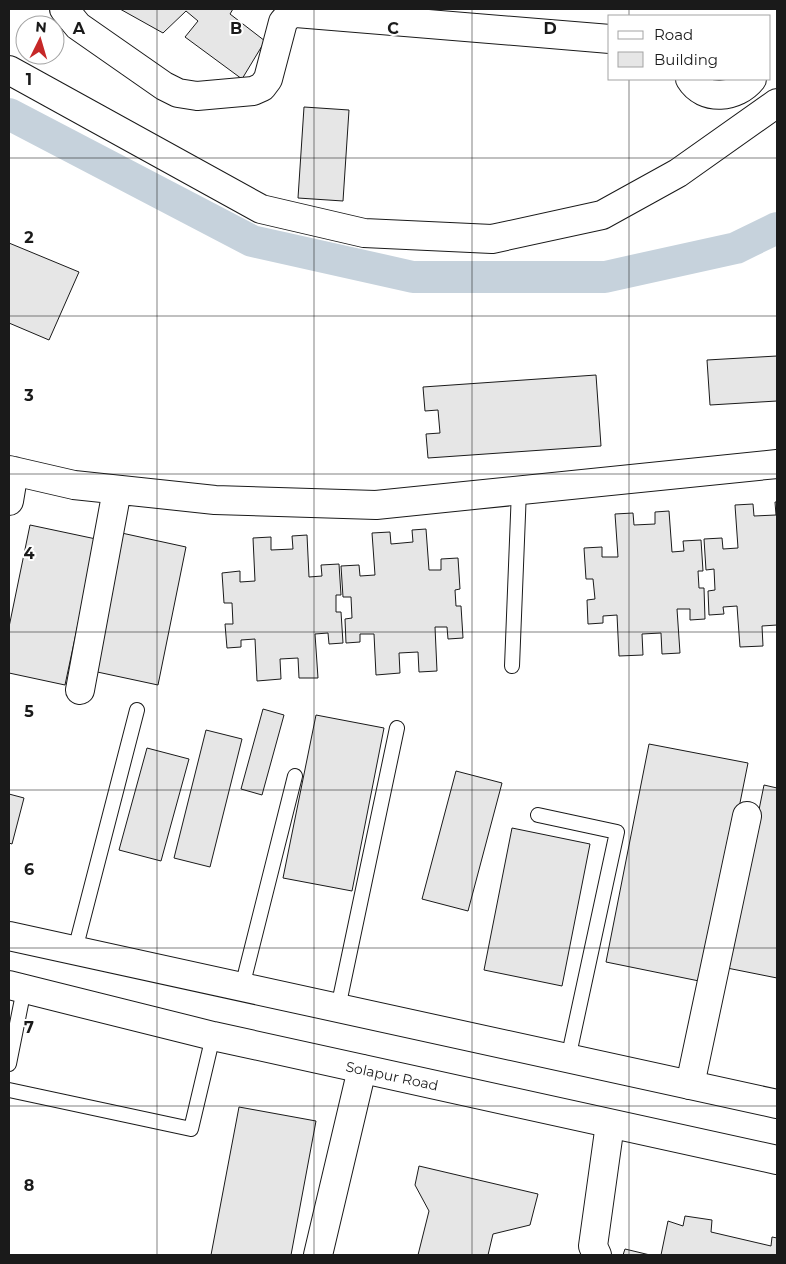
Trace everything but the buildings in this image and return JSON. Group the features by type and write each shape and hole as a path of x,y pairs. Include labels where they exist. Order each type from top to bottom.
{"main road":[{"path":"64,9 78,26 164,86 178,93 197,96 252,91 262,87 268,79 283,22 289,15 296,13 608,38"},
{"path":"9,70 261,209 364,233 492,239 602,215 678,172 777,103"},
{"path":"691,80 702,90 714,95 725,95 738,92 751,80"},
{"path":"9,501 11,471 74,485 215,500 376,505 777,464"},
{"path":"80,690 117,490"},
{"path":"690,1085 747,816"},
{"path":"9,936 777,1104"},
{"name":"Solapur Road","path":"16,987 214,1036 777,1160"},
{"path":"318,1255 362,1069"},
{"path":"597,1255 594,1246 610,1124"}],"lane":[{"path":"512,666 519,490"},
{"path":"75,950 137,710"},
{"path":"338,1008 397,728"},
{"path":"242,987 295,776"},
{"path":"538,815 617,832 568,1059"},
{"path":"9,1064 16,987"},
{"path":"9,1090 190,1129 214,1036"}],"waterway":[{"path":"9,114 252,241 413,277 605,277 736,248 777,228"}]}
